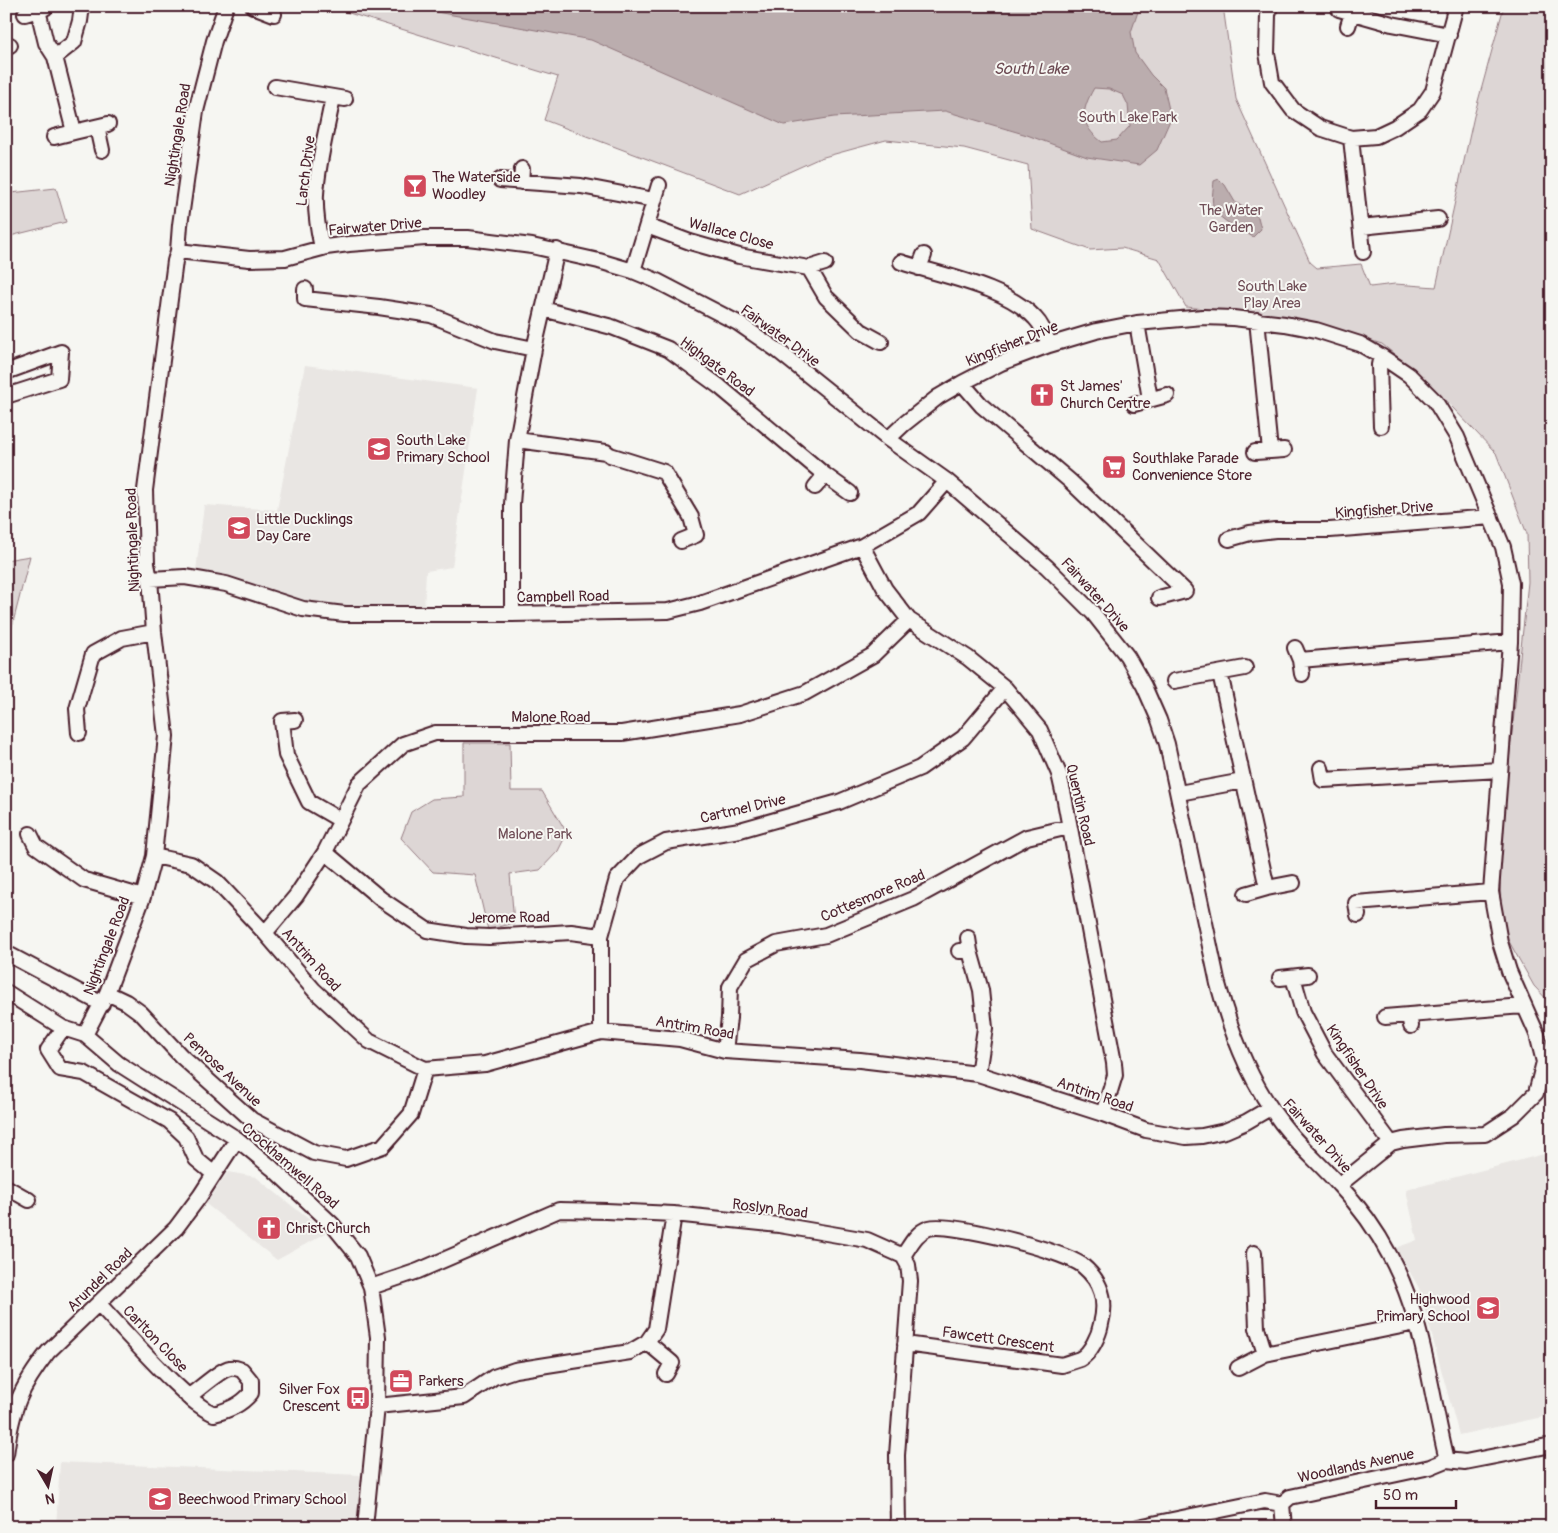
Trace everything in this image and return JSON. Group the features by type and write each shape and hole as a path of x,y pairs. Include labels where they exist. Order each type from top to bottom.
{"street":[{"path":"55,57 74,42 82,6"},
{"name":"Nightingale Road","path":"85,1035 105,999 143,898 154,856 166,736 147,564 146,490 173,271 178,251 196,110 214,41 226,6"},
{"path":"253,6 274,14"},
{"path":"1270,6 1267,53 1272,82 1293,110 1320,128 1351,138 1376,136 1395,127 1420,110 1433,92 1456,6"},
{"path":"36,10 46,43 55,57 74,132"},
{"path":"1346,16 1449,35"},
{"name":"Larch Drive","path":"274,87 339,98 321,161 316,193 317,220 322,248"},
{"path":"54,137 102,125 102,150"},
{"path":"1351,138 1363,252"},
{"path":"500,180 521,175 654,200"},
{"path":"633,271 659,185"},
{"path":"1361,227 1438,220"},
{"name":"Wallace Close","path":"647,226 690,242 739,256 809,268 825,263"},
{"name":"Fairwater Drive","path":"178,251 250,259 287,258 322,248 377,241 450,238 490,240 557,250 633,271 672,288 738,323 777,350 888,439 947,481 1048,567 1094,613 1126,656 1144,686 1168,744 1226,1012 1248,1071 1270,1108 1292,1136 1356,1203 1390,1256 1402,1281 1416,1324 1428,1368 1447,1460"},
{"path":"512,614 512,504 517,440 534,349 557,250"},
{"path":"901,262 921,261 1023,306 1036,319 1044,331 1049,345"},
{"path":"809,268 826,297 861,331 881,342"},
{"path":"305,289 305,300 379,307 431,315 495,341 534,349"},
{"name":"Highgate Road","path":"543,309 612,327 668,349 720,387 825,475 850,493"},
{"name":"Kingfisher Drive","path":"888,439 924,408 962,383 1001,363 1049,345 1096,331 1137,323 1203,318 1257,320 1316,330 1360,344 1410,375 1435,401 1457,438 1491,517 1503,547 1511,583 1510,642 1491,892 1500,942 1524,1006 1537,1034 1544,1062 1536,1093 1514,1115 1485,1134 1444,1135 1391,1143 1339,1185"},
{"path":"1255,452 1277,450 1257,320"},
{"path":"1137,323 1150,399"},
{"path":"6,372 61,350 59,379 6,396"},
{"path":"1381,356 1379,365 1387,411 1381,426"},
{"path":"962,383 982,406 1070,481 1185,591 1159,598"},
{"path":"1134,404 1167,395"},
{"path":"517,440 606,452 610,455 664,472 702,534 681,541"},
{"path":"815,487 825,475"},
{"name":"Campbell Road","path":"150,579 185,577 226,584 303,609 345,614 668,612 700,603 862,546 919,514 947,481"},
{"name":"Kingfisher Drive","path":"1229,539 1251,539 1275,530 1349,529 1491,517"},
{"name":"Quentin Road","path":"862,546 885,589 909,620 968,658 1005,688 1040,730 1058,774 1064,796 1114,1064 1115,1075 1103,1114"},
{"name":"Malone Road","path":"265,933 296,896 325,852 358,784 403,744 445,732 622,733 740,714 805,693 822,684 873,655 909,620"},
{"path":"82,727 77,709 93,654 122,638 154,632"},
{"path":"1299,660 1510,642"},
{"path":"1174,680 1245,668"},
{"path":"1220,673 1267,888"},
{"name":"Cartmel Drive","path":"601,1032 601,936 617,879 638,856 666,842 740,830 839,802 920,768 963,738 1005,688"},
{"path":"282,721 286,755 309,802 340,820"},
{"path":"1323,780 1500,770"},
{"path":"1179,794 1243,781"},
{"name":"Cottesmore Road","path":"725,1051 730,987 746,960 776,944 826,935 913,899 1027,837 1069,827"},
{"path":"30,844 84,880 143,898"},
{"name":"Jerome Road","path":"325,852 381,899 426,930 466,936 490,937 571,932 601,936"},
{"name":"Antrim Road","path":"154,856 191,864 217,882 265,933 314,990 369,1041 425,1069 485,1064 601,1032 680,1039 725,1051 860,1060 978,1074 1103,1114 1146,1130 1186,1137 1225,1131 1246,1122 1270,1108"},
{"path":"1246,894 1293,883"},
{"path":"1356,903 1491,892"},
{"path":"966,947 981,990 985,1028 978,1074"},
{"name":"Penrose Avenue","path":"6,953 105,999 126,1002 141,1013 181,1056 252,1120 314,1153 346,1159 383,1146 411,1114 425,1069"},
{"name":"Kingfisher Drive","path":"1308,975 1287,978 1325,1054 1391,1143"},
{"name":"Crockhamwell Road","path":"6,992 63,1028 85,1035 119,1064 238,1139 332,1224 358,1256 371,1287 378,1337 377,1406 365,1527"},
{"path":"1385,1017 1410,1020 1524,1006"},
{"path":"63,1028 48,1050 60,1070 84,1073 169,1121 186,1137 196,1159 214,1174"},
{"name":"Arundel Road","path":"6,1454 9,1414 31,1374 48,1352 176,1228 238,1139"},
{"path":"6,1187 29,1200"},
{"name":"Roslyn Road","path":"371,1287 418,1270 559,1210 606,1210 674,1214 779,1225 867,1240 903,1256"},
{"path":"377,1406 464,1397 494,1377 515,1370 630,1352 647,1342 656,1329 674,1214"},
{"name":"Fawcett Crescent","path":"903,1256 918,1233 929,1228 944,1228 983,1234 1036,1246 1060,1254 1083,1265 1099,1284 1105,1310 1098,1337 1082,1358 1062,1365 905,1344"},
{"path":"1254,1253 1257,1328 1265,1354"},
{"path":"898,1527 896,1455 910,1281 908,1264 903,1256"},
{"name":"Carlton Close","path":"99,1304 149,1359 188,1397"},
{"path":"1238,1368 1265,1354 1416,1324"},
{"path":"647,1342 673,1364"},
{"name":"Woodlands Avenue","path":"1282,1504 1290,1496 1430,1467 1447,1460 1465,1462 1552,1445"},
{"path":"1138,1527 1265,1501 1282,1504 1284,1527"}],"shaded area":[{"name":"South Lake Primary School","path":"305,365 478,388 452,567 426,571 424,610 301,605 271,597 234,579 196,571 204,505 277,510"},
{"name":"Highwood Primary School","path":"1552,1152 1552,1415 1459,1435 1419,1288 1396,1248 1417,1240 1406,1190"},
{"path":"228,1172 256,1177 326,1233 277,1260 206,1204"},
{"name":"Beechwood Primary School","path":"60,1462 361,1475 358,1527 56,1527"}],"green space":[{"name":"South Lake Park","path":"326,6 1223,6 1236,99 1310,262 1317,268 1361,264 1370,287 1395,284 1436,287 1474,116 1504,6 1552,6 1552,1005 1534,986 1502,929 1499,855 1528,582 1527,534 1496,453 1428,382 1382,344 1319,325 1244,313 1186,307 1159,259 1122,248 1090,250 1032,229 1028,165 964,148 886,140 820,158 740,194 544,120 558,77"},
{"path":"56,188 66,222 6,237 6,219 11,193"},
{"path":"30,556 6,650 6,560"},
{"name":"Malone Park","path":"464,743 510,743 511,791 542,791 567,833 558,851 540,870 510,874 514,923 488,930 475,875 433,872 401,838 411,812 432,799 464,797"}],"water":[{"name":"South Lake","path":"403,6 1140,6 1131,32 1135,53 1151,75 1164,88 1171,118 1157,150 1139,165 1087,157 1027,135 945,111 834,117 784,125 591,40","holes":["1094,88 1109,89 1123,95 1128,105 1130,126 1117,140 1102,142 1089,129 1084,117"]},
{"path":"1219,179 1235,202 1258,217 1261,229 1253,237 1226,221 1214,209 1212,199 1214,181"}],"place":[{"name":"The Waterside Woodley","path":"415,186"},
{"name":"St James' Church Centre","path":"1042,395"},
{"name":"South Lake Primary School","path":"379,449"},
{"name":"Southlake Parade Convenience Store","path":"1114,467"},
{"name":"Little Ducklings Day Care","path":"239,528"},
{"name":"Christ Church","path":"269,1228"},
{"name":"Highwood Primary School","path":"1488,1308"},
{"name":"Parkers","path":"401,1381"},
{"name":"Silver Fox Crescent","path":"358,1398"},
{"name":"Beechwood Primary School","path":"160,1499"}],"park label":[{"name":"The Water Garden","path":"1231,218"},
{"name":"South Lake Play Area","path":"1272,294"}]}
